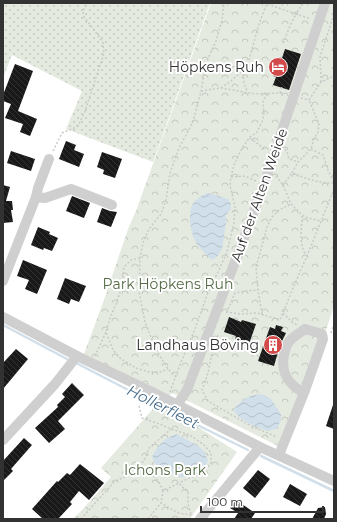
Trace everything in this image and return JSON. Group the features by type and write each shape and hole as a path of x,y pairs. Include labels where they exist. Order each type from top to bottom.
{"street":[{"name":"Auf der Alten Weide","path":"177,405 187,390 274,157 325,3"},
{"path":"3,281 49,160"},
{"path":"36,197 45,198 71,189 112,205"},
{"path":"3,317 77,356 260,447 334,481"},
{"path":"279,455 304,393 323,339 322,334 305,329 288,343 284,351 282,362 284,372 290,383 304,393"},
{"path":"3,440 55,384 77,356"},
{"path":"200,519 260,447"}],"path":[{"path":"49,160 57,140 62,133 79,124 85,111 104,54 103,43 84,17 83,12 86,3"},
{"path":"176,377 156,350 145,322 139,292 140,258 143,243 149,229 161,214 166,200 170,173 179,148 192,122 201,91 206,63 216,41 222,20 224,3"},
{"path":"221,88 244,69 249,60 259,24 268,3 318,22"},
{"path":"283,44 289,28 301,6 301,3"},
{"path":"321,82 320,57 334,14"},
{"path":"330,25 334,26"},
{"path":"244,69 244,85 248,92"},
{"path":"283,185 289,178 298,162 311,149 318,132 319,124 309,100 321,82 334,76"},
{"path":"280,93 282,87"},
{"path":"201,91 221,88 255,94 280,93 294,97"},
{"path":"166,400 172,389 180,362 195,329 208,292 227,252 234,223 235,207 230,185 231,176 234,165 242,148 250,137 257,132 262,122 264,115 263,102 267,93"},
{"path":"250,137 274,157"},
{"path":"278,143 287,152 289,159 298,162"},
{"path":"292,173 307,180 322,183 334,182 323,155 311,149"},
{"path":"269,170 283,185 291,204 302,215 321,221"},
{"path":"231,176 245,176 264,184"},
{"path":"258,290 235,293 226,312 242,314 257,313 280,320 334,187"},
{"path":"262,314 256,267 267,227 272,217 280,210 291,204"},
{"path":"302,215 301,243 304,253 307,256"},
{"path":"92,363 106,332 122,286 124,267 131,260 140,258"},
{"path":"283,313 292,322 305,329"},
{"path":"106,332 113,350 121,359 136,368 149,372 160,372 168,368"},
{"path":"219,332 202,390 208,401 250,426 285,440"},
{"path":"139,406 142,418 190,435 211,453 211,463 202,474 187,479 163,491"},
{"path":"81,519 114,482 130,474 140,466 146,457 149,448 171,429"},
{"path":"130,474 144,472 156,478 161,484 163,491 161,503 148,519"},
{"path":"161,503 179,513 191,514 188,504 188,494 180,483"}],"green space":[{"path":"3,3 210,3 153,162 66,129 82,91 12,55 3,78"},
{"name":"Park Höpkens Ruh","path":"211,3 334,3 334,306 312,373 284,449 172,393 169,396 84,354"},
{"name":"Ichons Park","path":"159,402 237,452 190,519 73,519 111,477 101,468"}],"water":[{"path":"207,193 228,199 231,204 231,209 226,215 222,249 218,256 212,260 197,244 192,234 190,221 193,204 198,198"},
{"path":"261,394 271,399 281,414 281,421 276,429 268,431 250,424 239,417 233,410 245,399"},
{"path":"176,434 197,445 204,451 208,460 203,469 197,474 178,477 171,472 160,469 155,464 152,457 156,449 164,440"}],"building":[{"path":"285,49 301,54 289,90 273,85 276,77 273,76 279,57 282,58"},
{"path":"15,64 33,71 18,111 37,119 30,136 20,132 23,124 5,118 11,104 3,101 3,95"},
{"path":"66,141 76,145 74,150 84,154 79,167 59,159"},
{"path":"11,151 35,159 31,171 7,163"},
{"path":"102,152 122,159 115,178 103,174 104,170 97,167"},
{"path":"3,185 10,187 6,201 12,201 13,210 11,210 13,222 3,223"},
{"path":"72,196 90,203 84,218 66,211"},
{"path":"102,208 117,212 111,227 97,222"},
{"path":"38,227 50,232 49,234 58,238 52,251 44,248 43,250 31,245"},
{"path":"23,260 47,270 37,294 25,289 29,280 17,276"},
{"path":"65,278 86,286 79,302 71,299 69,304 57,299"},
{"path":"229,317 241,322 242,320 256,324 249,344 235,339 236,336 224,332"},
{"name":"Landhaus Böving","path":"276,325 283,327 281,331 286,333 280,345 274,366 258,361 270,327 275,329"},
{"path":"16,349 28,359 3,389 3,363"},
{"path":"72,383 84,395 58,421 65,429 49,443 35,428 58,407 57,405 65,397 62,394"},
{"path":"334,405 334,429 326,426"},
{"path":"24,438 32,445 11,469 13,471 3,481 3,461"},
{"path":"80,464 104,483 89,500 79,491 70,502 72,504 58,519 43,519 32,509 57,481 58,482 67,473 70,475"},
{"path":"258,470 270,479 255,498 243,488"},
{"path":"290,484 307,494 300,506 283,497"},
{"path":"236,500 255,513 251,519 234,519 238,513 230,508"},
{"path":"325,507 326,514 324,519 312,519 318,508"}],"waterway":[{"name":"Hollerfleet","path":"3,325 67,359"},
{"name":"Hollerfleet","path":"78,364 248,450"},
{"name":"Hollerfleet","path":"261,456 334,491"}],"place":[{"name":"Höpkens Ruh","path":"278,67"},
{"name":"Landhaus Böving","path":"273,345"}]}
